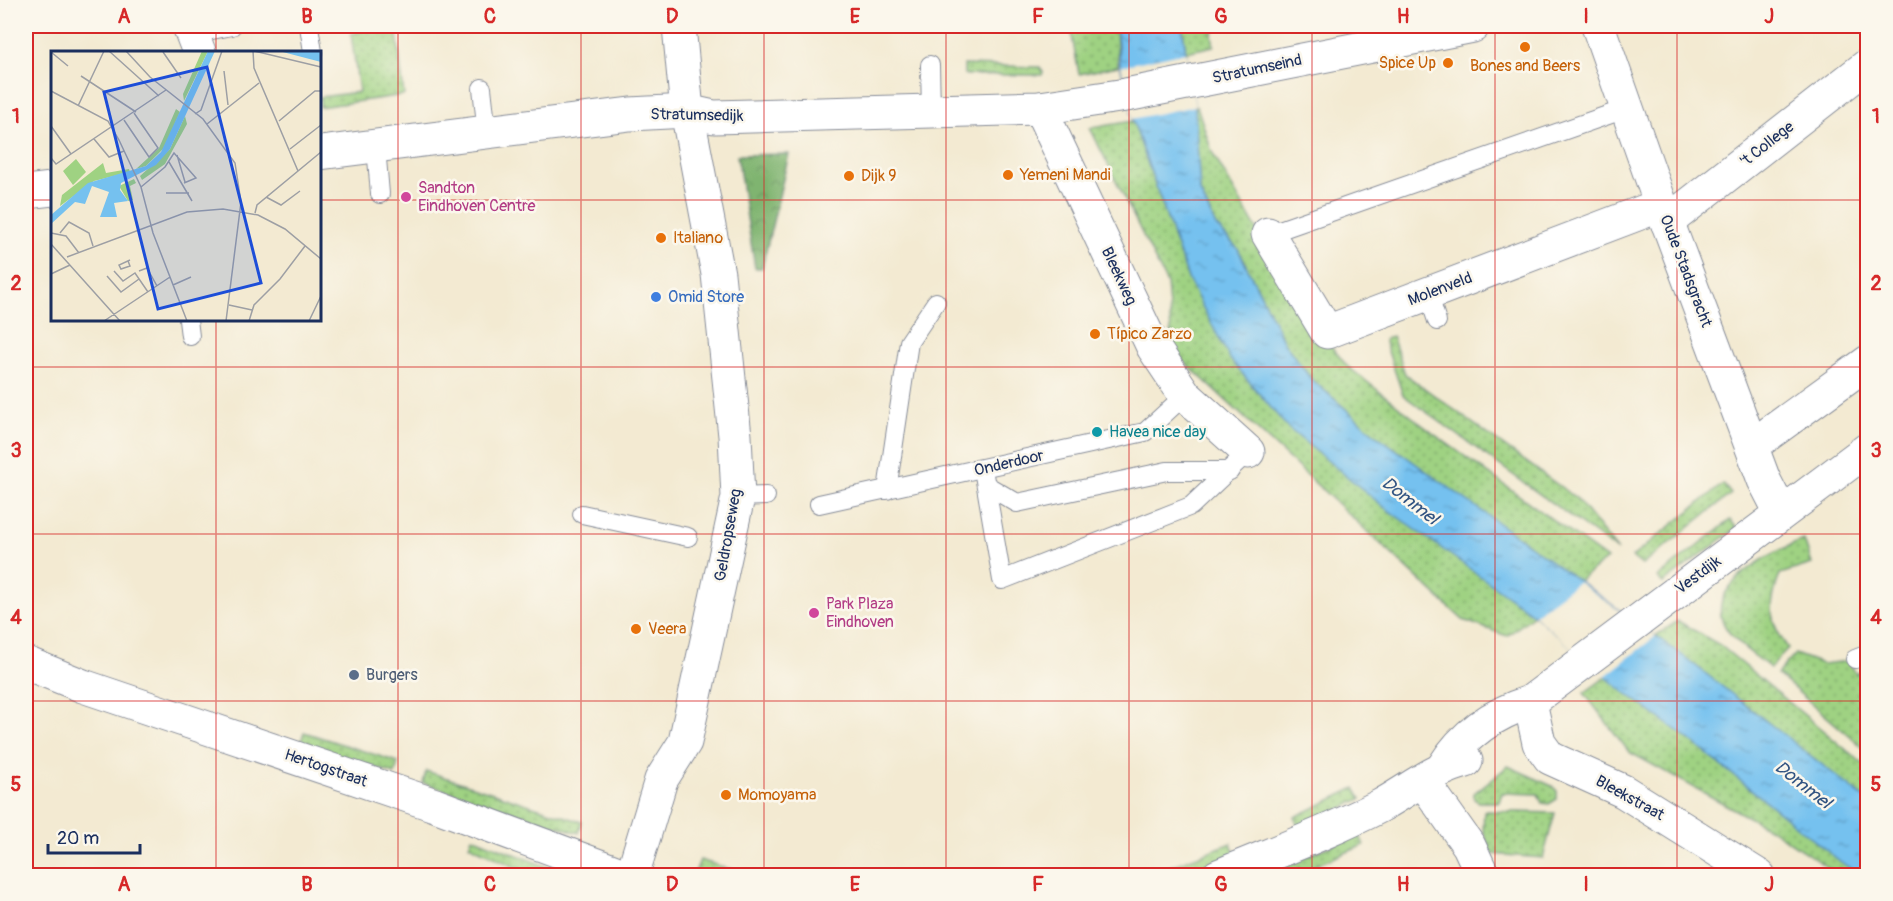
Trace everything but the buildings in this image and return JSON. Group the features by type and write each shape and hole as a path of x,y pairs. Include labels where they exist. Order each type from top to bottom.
{"street":[{"name":"Geldropseweg","path":"618,874 662,780 685,742 752,497 735,436 718,274 687,111 679,26"},
{"name":"Stratumseind","path":"1040,108 1126,95 1190,82 1369,36 1473,26"},
{"name":"Oude Stadsgracht","path":"1598,26 1664,214 1770,494 1781,513"},
{"name":"'t College","path":"1664,214 1868,65"},
{"name":"Stratumsedijk","path":"321,153 630,114 687,111 714,117 1040,108"},
{"name":"Bleekweg","path":"1040,108 1153,347 1185,395 1239,461"},
{"path":"26,192 51,189"},
{"name":"Molenveld","path":"1268,234 1327,332 1432,307 1664,214"},
{"path":"1752,446 1868,362"},
{"name":"Vestdijk","path":"1218,876 1380,806 1433,774 1457,746 1504,710 1530,702 1635,621 1868,449"},
{"name":"Hertogstraat","path":"26,663 83,686 435,805 618,874"},
{"name":"Bleekstraat","path":"1530,702 1539,743 1550,758 1623,791 1759,876"},
{"path":"1433,774 1483,876"}],"lane":[{"path":"193,37 232,26"},
{"path":"309,26 313,51"},
{"path":"930,65 931,111"},
{"path":"482,88 487,133"},
{"path":"1268,234 1626,104"},
{"path":"376,147 380,194"},
{"path":"887,490 909,342 936,302"},
{"name":"Onderdoor","path":"819,504 887,490 984,477 1145,432 1185,395"},
{"path":"994,529 1017,503 1167,471 1239,461"},
{"path":"984,477 1002,580 1191,506 1239,461"},
{"path":"984,477 1017,503"},
{"path":"582,514 688,537"}],"green space":[{"path":"380,26 396,26 404,95 321,107 321,97 359,92 351,34"},
{"path":"1070,26 1116,26 1118,66 1079,74"},
{"path":"1182,26 1216,26 1212,34 1214,46 1186,52"},
{"path":"964,65 1040,67 1043,72 1042,75 967,75 964,74"},
{"path":"1197,106 1212,152 1319,337 1328,342 1347,366 1434,434 1607,559 1577,582 1376,435 1311,379 1285,344 1238,249 1216,226 1200,192 1194,107"},
{"path":"1133,121 1189,281 1534,615 1507,636 1463,620 1180,358 1172,343 1167,284 1090,128"},
{"path":"789,154 762,268 755,268 737,155"},
{"path":"1392,336 1405,374 1576,498 1618,551 1403,395 1384,340"},
{"path":"1723,484 1731,494 1642,565 1632,557"},
{"path":"1730,520 1737,528 1663,583 1657,578"},
{"path":"1804,540 1812,564 1780,574 1774,595 1773,620 1788,648 1770,668 1730,634 1721,613 1723,598 1731,585 1759,562"},
{"path":"1678,621 1720,645 1867,767 1867,800 1655,636"},
{"path":"1795,654 1822,664 1849,661 1856,674 1867,669 1867,751 1777,674"},
{"path":"1606,677 1860,875 1839,875 1772,830 1629,752 1584,693"},
{"path":"304,732 398,762 395,774 300,744"},
{"path":"1508,766 1552,786 1557,791 1557,799 1549,804 1542,803 1538,794 1502,793 1499,802 1479,802 1474,799 1474,793"},
{"path":"426,771 582,822 579,833 423,783"},
{"path":"1355,788 1361,799 1299,828 1295,817"},
{"path":"1484,811 1555,813 1543,858 1492,854 1483,831"},
{"path":"1359,834 1364,845 1292,875 1269,875 1268,872"},
{"path":"472,837 564,875 532,875 469,845"},
{"path":"1231,843 1235,854 1182,875 1154,875 1153,873"},
{"path":"700,860 750,875 694,875"}],"water":[{"name":"Dommel","path":"1116,26 1182,26 1195,109 1200,192 1216,226 1238,249 1285,344 1311,379 1376,435 1682,655 1867,800 1867,875 1860,875 1841,862 1691,741 1620,689 1534,615 1384,507 1288,428 1230,359 1189,281 1133,121 1120,64"}],"pier":[{"path":"1186,52 1195,106 1132,119 1121,66"},
{"path":"1578,582 1656,636 1604,677 1534,615"}],"place":[{"name":"Bones and Beers","path":"1525,47"},
{"name":"Spice Up","path":"1448,63"},
{"name":"Yemeni Mandi","path":"1008,175"},
{"name":"Dijk 9","path":"849,176"},
{"name":"Sandton Eindhoven Centre","path":"406,197"},
{"name":"Italiano","path":"661,238"},
{"name":"Omid Store","path":"656,297"},
{"name":"Típico Zarzo","path":"1095,334"},
{"name":"Havea nice day","path":"1097,432"},
{"name":"Park Plaza Eindhoven","path":"814,613"},
{"name":"Veera","path":"636,629"},
{"name":"Burgers","path":"354,675"},
{"name":"Momoyama","path":"726,795"}]}
